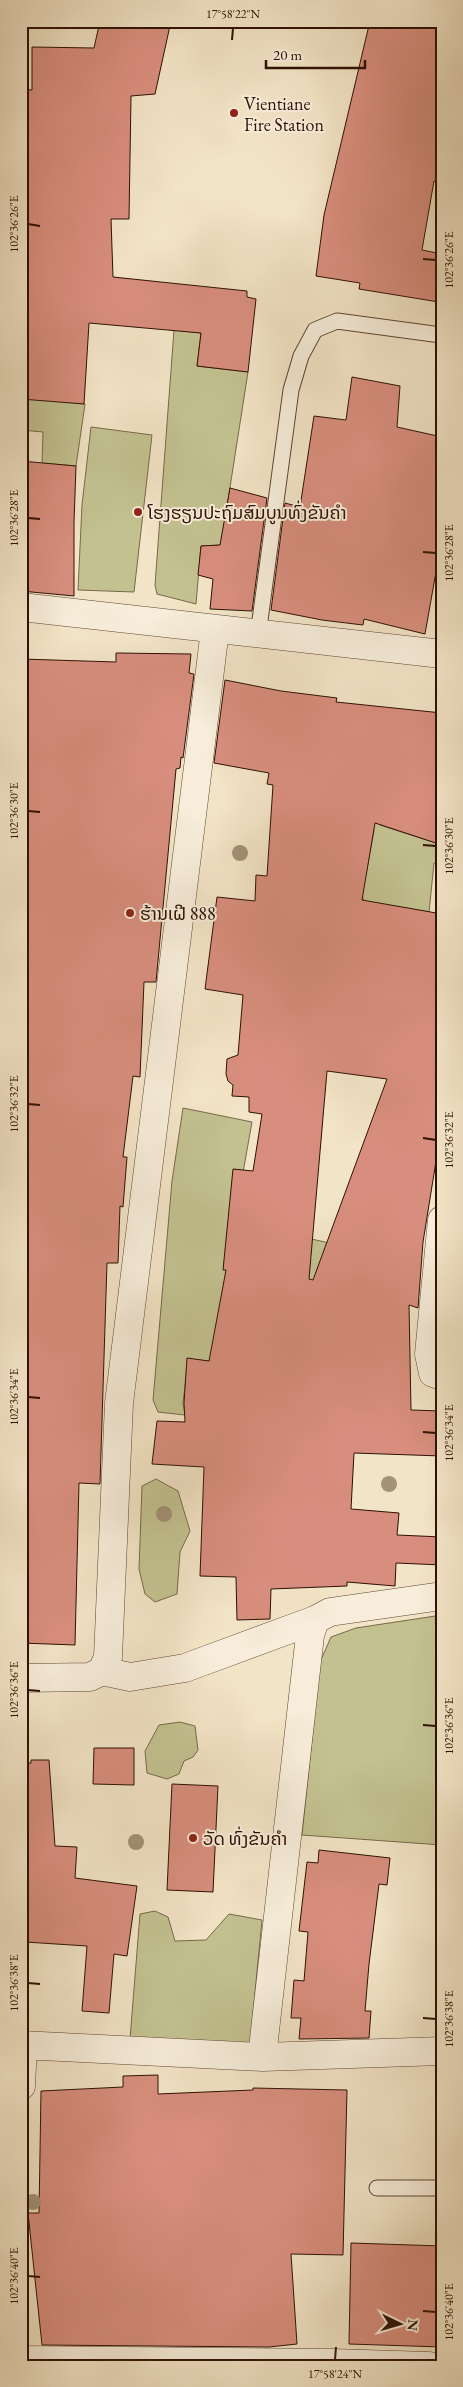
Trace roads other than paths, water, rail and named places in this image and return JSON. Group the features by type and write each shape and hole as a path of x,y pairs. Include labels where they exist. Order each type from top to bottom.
{"street":[{"path":"21,607 258,635 442,654"},
{"path":"102,1671 108,1657 119,1403 215,630"},
{"path":"442,1220 429,1354 432,1373 442,1376"},
{"path":"21,1678 90,1677 102,1671 130,1677 185,1668 315,1620 330,1612 442,1596"},
{"path":"262,2057 310,1634 315,1620"},
{"path":"21,2086 22,2045 262,2057 442,2051"},
{"path":"21,2360 332,2362 429,2366"}],"lane":[{"path":"258,635 291,390 301,356 315,330 337,320 441,333"},
{"path":"377,2188 442,2188"}],"place":[{"name":"Vientiane Fire Station","path":"234,113"},
{"name":"ໂຮງຮຽນປະຖົມສົມບູນທົ່ງຂັນຄຳ","path":"138,512"},
{"name":"ຮ້ານເຝີ 888","path":"130,913"},
{"name":"ວັດ ທົ່ງຂັນຄຳ","path":"193,1838"}]}
